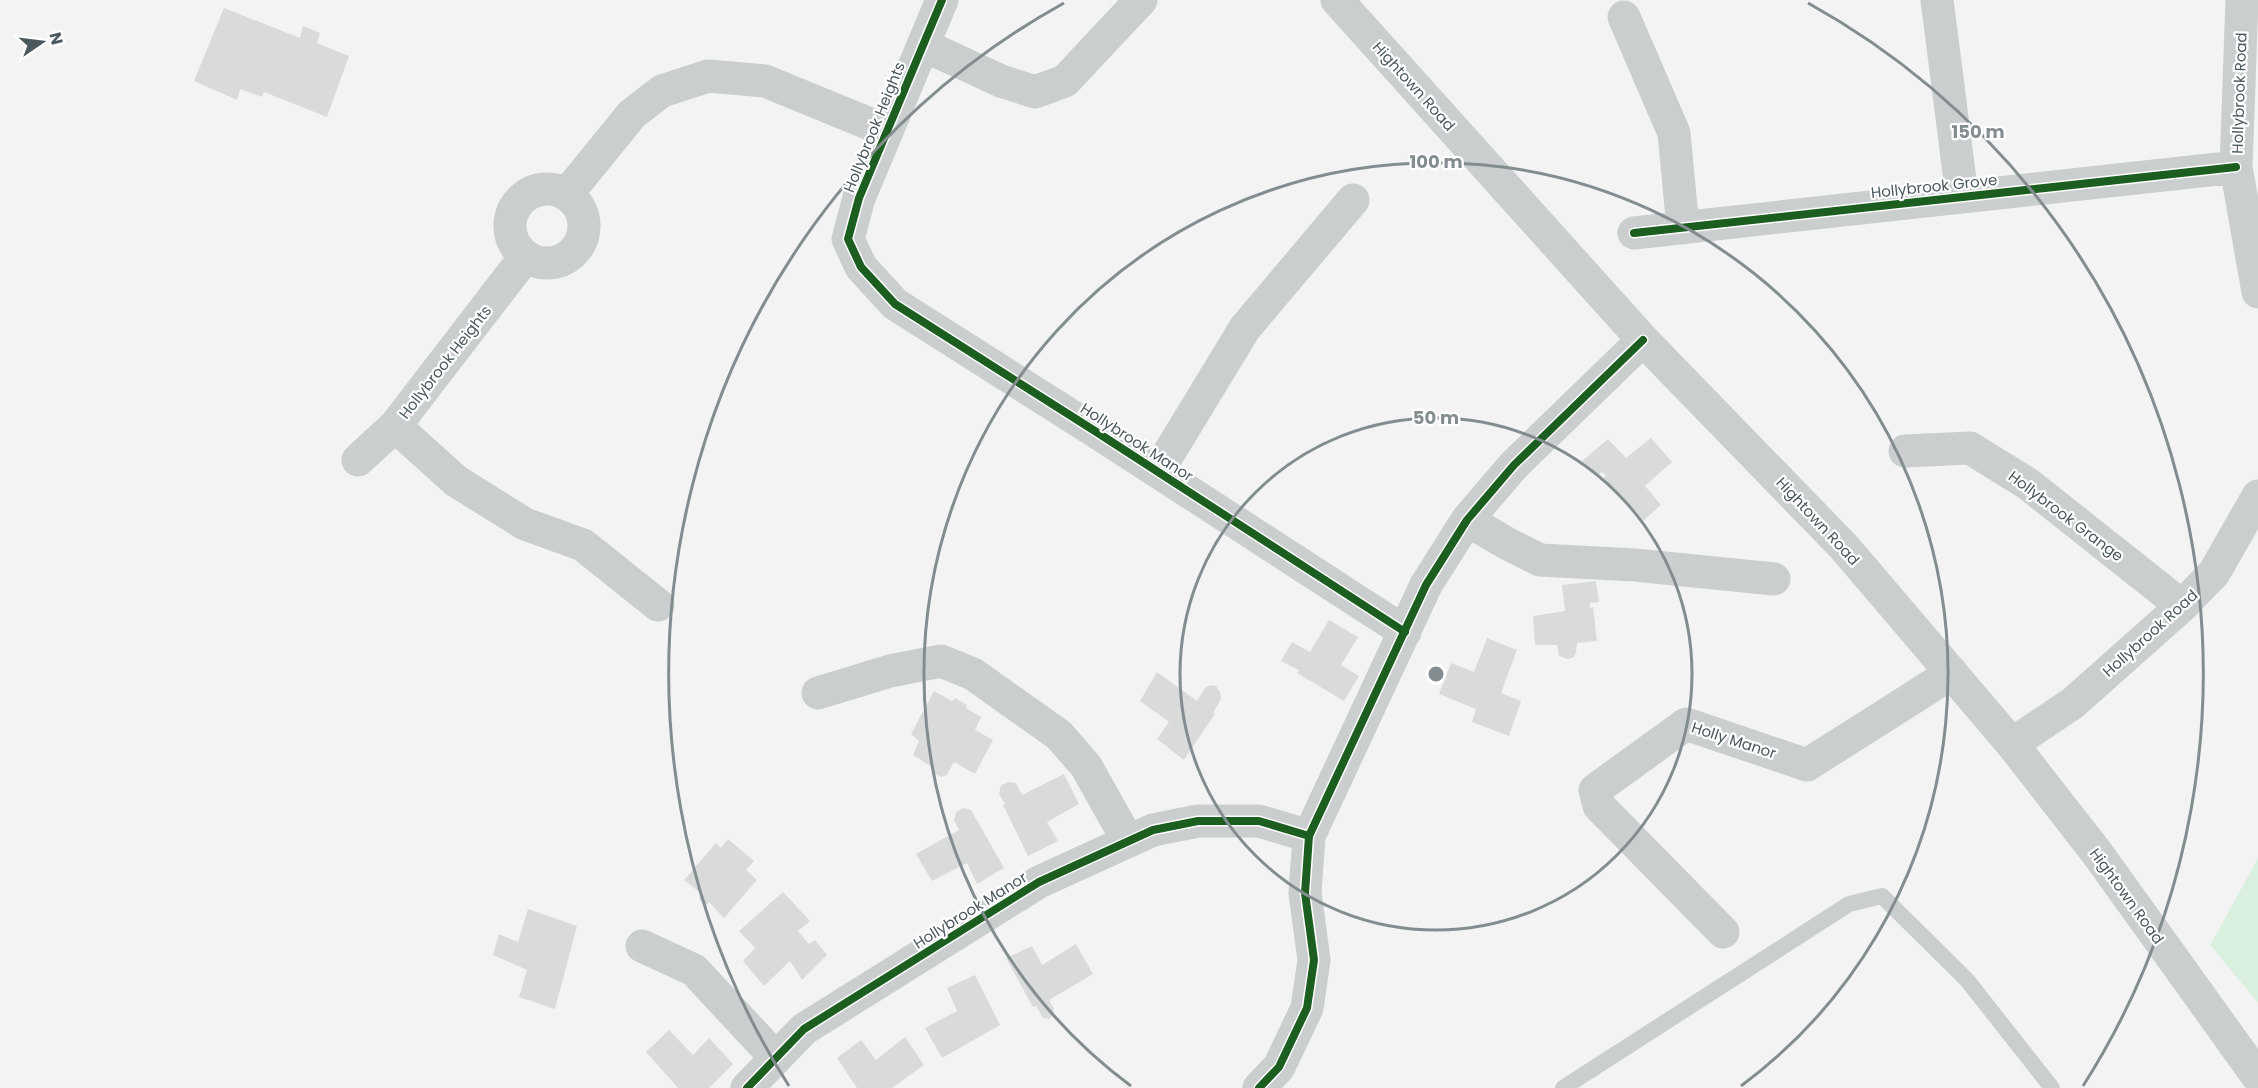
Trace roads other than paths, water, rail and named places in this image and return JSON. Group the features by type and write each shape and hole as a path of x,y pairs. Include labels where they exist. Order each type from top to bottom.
{"main road":[{"name":"Hightown Road","path":"1337,0 1643,340 1844,547 1952,673 2012,744 2097,853 2258,1077"}],"street":[{"name":"Hollybrook Heights","path":"861,267 848,239 859,198 942,0"},
{"path":"1937,0 1962,196"},
{"name":"Hollybrook Road","path":"2242,0 2236,167 2258,292"},
{"path":"923,45 1001,81 1035,92 1065,81 1135,2"},
{"path":"1624,16 1674,133 1683,228"},
{"name":"Hollybrook Heights","path":"567,194 632,114 662,91 708,75 765,81 887,131"},
{"name":"Hollybrook Grove","path":"1634,233 2236,167"},
{"path":"540,189 567,194 577,202 584,217 580,244 558,262 538,263 525,256 517,248 509,229 513,211 526,195 540,189"},
{"path":"1158,471 1245,328 1353,200"},
{"name":"Hollybrook Heights","path":"358,460 395,426 525,256"},
{"name":"Hollybrook Manor","path":"861,267 895,304 1158,471 1405,632"},
{"path":"1259,1088 1279,1067 1307,1008 1314,960 1305,893 1309,836 1426,585 1467,520 1514,465 1643,340"},
{"path":"395,426 456,481 525,524 583,545 658,605"},
{"name":"Hollybrook Grange","path":"1905,451 1970,448 2028,484 2182,606"},
{"name":"Hollybrook Road","path":"2012,744 2073,703 2182,606 2214,573 2258,496"},
{"path":"1467,520 1540,560 1635,564 1774,579"},
{"path":"818,693 890,671 940,661 973,674 1059,735 1086,766 1128,841"},
{"name":"Holly Manor","path":"1723,932 1599,806 1595,790 1686,724 1807,765 1952,673"},
{"name":"Hollybrook Manor","path":"747,1088 804,1029 1039,882 1128,841 1153,830 1198,821 1259,821 1309,836"},
{"path":"642,946 694,970 776,1058"}],"lane":[{"path":"1563,1088 1849,904 1882,896 1967,980 2052,1088"}]}
